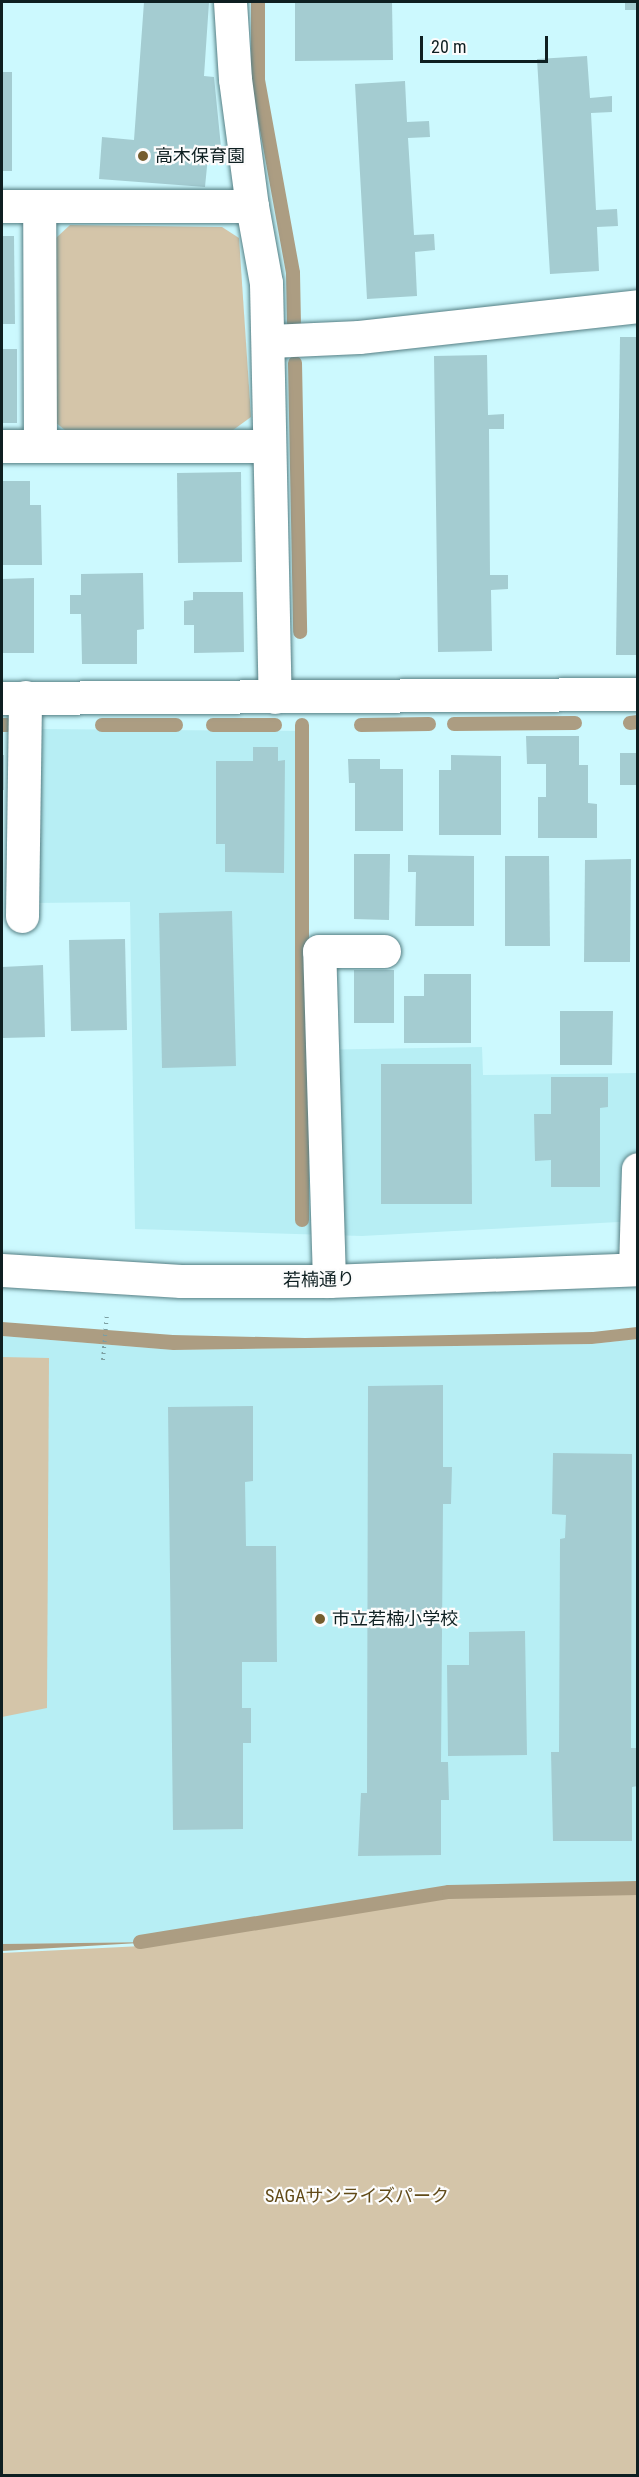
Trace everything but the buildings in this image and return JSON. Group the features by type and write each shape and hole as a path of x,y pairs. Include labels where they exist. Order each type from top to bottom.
{"street":[{"path":"230,2 235,79 252,206 267,283 270,342 269,446 275,697"},
{"path":"2,206 252,206"},
{"path":"39,206 40,446"},
{"path":"270,342 359,337 638,306"},
{"path":"2,446 269,446"},
{"path":"22,916 13,698 638,694"},
{"path":"329,1281 319,951 384,951"},
{"path":"636,1269 638,1169"},
{"name":"若楠通り","path":"2,1270 181,1281 329,1281 636,1269"}],"path":[{"path":"103,1360 107,1313"}],"shaded area":[{"path":"36,729 305,731 308,1050 482,1047 483,1075 637,1073 637,1221 362,1236 135,1229 130,902 34,903"},
{"path":"2,1322 173,1335 305,1338 593,1332 637,1327 638,1339 592,1344 173,1350 2,1336"},
{"name":"市立若楠小学校","path":"2,1336 173,1350 592,1344 637,1339 637,1888 449,1892 156,1942 2,1944"},
{"path":"156,1942 2,1951 2,1944"}],"green space":[{"path":"70,225 222,227 239,238 251,417 229,433 71,435 55,422 56,238"},
{"path":"2,1357 49,1358 47,1708 2,1717"},
{"name":"SAGAサンライズパーク","path":"637,1892 637,2475 2,2475 2,1953 162,1945 456,1896"}],"waterway":[{"path":"258,2 258,80 293,273 294,323"},
{"path":"295,363 300,632"},
{"path":"630,723 638,722"},
{"path":"454,724 575,723"},
{"path":"361,725 429,724"},
{"path":"2,725 8,725"},
{"path":"102,725 176,725"},
{"path":"213,725 275,725"},
{"path":"302,725 302,1220"},
{"path":"140,1942 449,1892 638,1888"}],"place":[{"name":"高木保育園","path":"143,156"},
{"name":"市立若楠小学校","path":"320,1619"}]}
